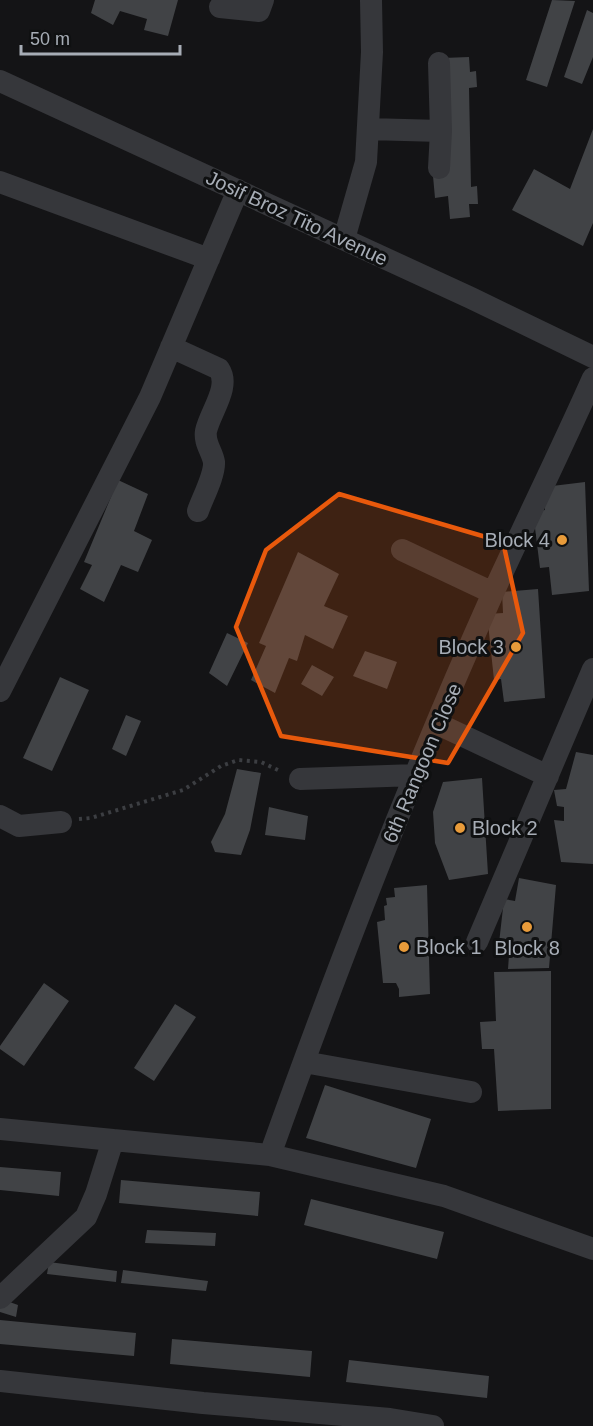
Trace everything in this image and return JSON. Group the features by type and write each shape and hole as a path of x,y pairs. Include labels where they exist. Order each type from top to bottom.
{"street":[{"path":"219,7 259,11 262,0"},
{"path":"344,239 366,162 372,52 371,0"},
{"path":"439,63 441,131 439,168"},
{"name":"Josif Broz Tito Avenue","path":"0,81 344,239 593,357"},
{"path":"368,129 441,131"},
{"path":"0,182 209,259"},
{"path":"0,691 150,397 238,190"},
{"path":"171,347 219,369 224,376 206,430 205,441 214,462 213,471 198,511"},
{"name":"6th Rangoon Close","path":"270,1155 416,775 493,593 593,378"},
{"path":"402,550 493,593"},
{"path":"477,942 593,669"},
{"path":"438,724 548,776"},
{"path":"300,779 416,775"},
{"path":"0,816 19,826 61,822"},
{"path":"304,1062 471,1092"},
{"path":"0,1129 270,1155 444,1196 593,1249"},
{"path":"0,1298 86,1217 96,1194 113,1140"},
{"path":"0,1381 421,1425"}],"path":[{"path":"61,822 91,818 183,790 221,766 238,760 261,762 300,779"}],"highlighted area":[{"path":"339,494 503,542 523,633 448,763 281,736 236,627 266,550"}],"building":[{"path":"95,0 178,0 168,36 144,30 147,19 120,11 113,25 91,13"},
{"path":"552,0 575,1 547,87 526,80"},
{"path":"587,10 593,13 593,57 582,84 564,77"},
{"path":"469,57 470,72 476,71 477,87 469,88 471,187 477,186 478,204 469,204 470,217 450,219 448,196 435,198 433,176 443,58"},
{"path":"593,129 593,223 583,246 512,210 534,169 570,189"},
{"path":"118,480 148,494 134,531 152,540 138,572 121,565 104,602 80,589 92,565 84,562"},
{"name":"Block 4","path":"585,482 589,591 552,595 549,567 540,568 533,512 545,510 544,487"},
{"path":"298,552 339,574 324,606 348,616 333,649 305,635 297,661 289,658 275,693 251,680 266,646 259,643"},
{"name":"Block 3","path":"538,589 545,698 504,702 501,679 494,680 487,614 503,613 502,592"},
{"path":"227,633 248,643 227,686 209,673"},
{"path":"365,651 397,662 387,689 353,676"},
{"path":"312,665 334,677 322,696 301,684"},
{"path":"60,677 89,690 52,771 23,758"},
{"path":"126,715 141,721 126,756 112,749"},
{"path":"576,752 593,755 593,864 561,862 554,820 564,821 564,807 557,806 554,790 566,789"},
{"path":"237,769 261,773 250,830 241,855 215,852 211,842 225,814"},
{"name":"Block 2","path":"482,778 488,874 449,880 435,843 433,812 443,782"},
{"path":"269,807 308,816 305,840 265,835"},
{"name":"Block 8","path":"519,878 556,885 549,968 508,969 509,955 498,952 504,899 515,901"},
{"name":"Block 1","path":"427,885 430,994 399,997 396,983 383,983 377,922 385,920 386,898 395,897 394,888"},
{"path":"551,971 551,1109 498,1111 494,1049 482,1049 480,1022 496,1021 494,972"},
{"path":"44,983 69,1001 24,1066 0,1049 0,1046"},
{"path":"175,1004 196,1017 154,1081 134,1068"},
{"path":"325,1085 431,1119 416,1168 306,1138"},
{"path":"0,1167 61,1172 59,1196 0,1190"},
{"path":"121,1180 260,1192 258,1216 119,1203"},
{"path":"311,1199 444,1232 437,1259 304,1225"},
{"path":"147,1230 216,1233 215,1246 145,1243"},
{"path":"49,1262 117,1271 116,1282 47,1274"},
{"path":"123,1270 208,1281 206,1291 121,1283"},
{"path":"4,1300 18,1305 16,1317 0,1312"},
{"path":"0,1320 136,1333 134,1356 0,1344"},
{"path":"172,1339 312,1351 310,1377 170,1364"},
{"path":"349,1360 489,1376 487,1398 346,1382"}],"place":[{"name":"Block 4","path":"562,540"},
{"name":"Block 3","path":"516,647"},
{"name":"Block 2","path":"460,828"},
{"name":"Block 8","path":"527,927"},
{"name":"Block 1","path":"404,947"}]}
